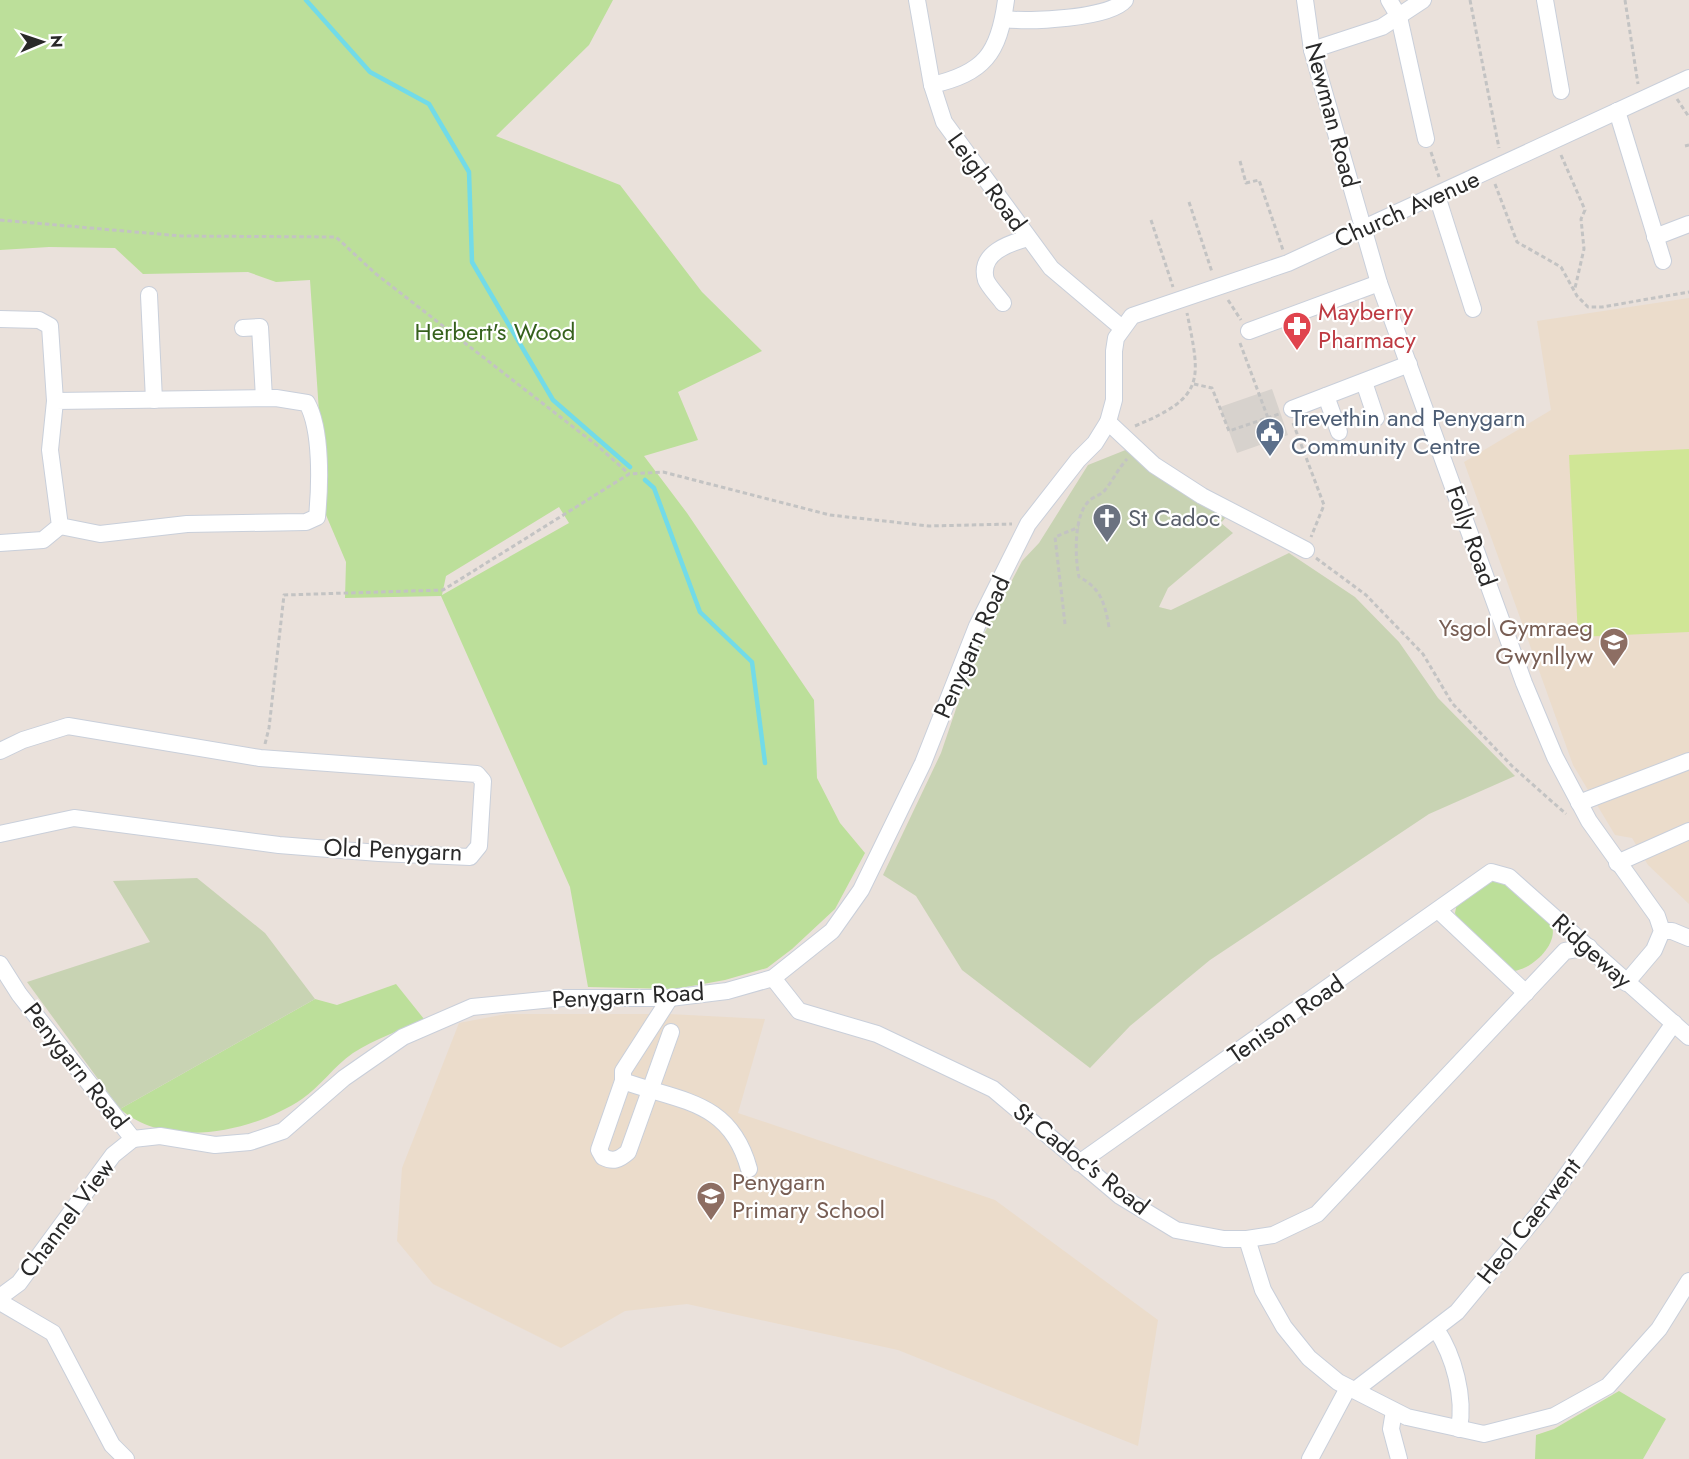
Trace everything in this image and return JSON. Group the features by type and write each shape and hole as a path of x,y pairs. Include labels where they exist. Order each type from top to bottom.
{"street":[{"name":"Leigh Road","path":"917,0 932,85 944,122 1051,268 1122,328"},
{"path":"932,85 955,80 983,65 995,44 1004,19 1006,0"},
{"path":"1004,19 1037,20 1109,12 1125,0"},
{"name":"Newman Road","path":"1305,0 1312,50 1362,230"},
{"path":"1389,0 1399,17 1426,139"},
{"path":"1312,50 1382,27 1423,0"},
{"path":"1545,0 1561,91"},
{"name":"Church Avenue","path":"1122,328 1132,316 1288,263 1689,78"},
{"path":"1617,111 1663,261"},
{"path":"1441,194 1473,309"},
{"path":"1655,237 1689,224"},
{"name":"Folly Road","path":"1362,230 1379,283 1524,683 1556,758 1589,822 1657,916 1662,931"},
{"path":"1003,303 986,280 986,268 993,253 1004,244 1028,238"},
{"path":"1249,331 1379,283"},
{"path":"149,295 154,399"},
{"path":"0,319 25,318 39,320 50,326 55,401 50,450 60,526"},
{"path":"243,327 260,327 264,398"},
{"name":"Penygarn Road","path":"0,964 19,994 133,1139 160,1136 215,1144 250,1142 283,1131 344,1078 403,1037 472,1007 563,998 670,998 727,991 773,978 832,932 861,890 923,763 977,626 1028,524 1078,460 1114,428 1114,351 1122,328"},
{"path":"1290,410 1409,364"},
{"path":"1364,382 1376,418"},
{"path":"1326,396 1339,432"},
{"path":"55,401 264,398 307,403 315,418 319,498 317,517 306,522 187,524 100,534 60,526"},
{"path":"1114,428 1154,465 1202,496 1306,550"},
{"path":"6,543 43,540 60,526"},
{"name":"Old Penygarn","path":"0,751 23,740 68,726 260,758 477,774 483,781 479,846 470,856 380,853 279,845 74,818 0,834"},
{"path":"1579,803 1689,761"},
{"path":"1617,863 1689,831"},
{"name":"Tenison Road","path":"1079,1163 1439,911 1491,872"},
{"name":"Ridgeway","path":"1491,872 1509,877 1689,1037"},
{"path":"1439,911 1526,993"},
{"path":"1626,983 1654,950 1662,931 1672,931 1689,938"},
{"name":"St Cadoc's Road","path":"773,978 799,1011 877,1034 993,1089 1120,1196 1176,1230 1224,1239 1247,1239 1273,1235 1317,1215 1565,951 1589,947"},
{"path":"670,998 623,1071 623,1081 599,1150 603,1157 610,1161 621,1158 628,1152 671,1032"},
{"name":"Heol Caerwent","path":"1352,1389 1437,1329 1457,1312 1544,1207 1674,1023"},
{"path":"623,1081 715,1113 732,1129 745,1153 749,1169"},
{"name":"Channel View","path":"0,1299 19,1283 113,1155 133,1139"},
{"path":"1247,1239 1263,1290 1284,1327 1310,1358 1352,1389 1407,1417 1484,1434 1554,1416 1608,1386 1659,1329 1689,1281"},
{"path":"0,1299 53,1333 112,1445 126,1459"},
{"path":"1437,1329 1444,1341 1460,1393 1463,1410 1460,1429"},
{"path":"1310,1459 1352,1389"},
{"path":"1394,1411 1391,1429 1399,1459"}],"path":[{"path":"1470,0 1497,168 1517,242 1561,267 1574,290 1588,307 1602,307 1689,292"},
{"path":"1625,0 1640,100"},
{"path":"1675,96 1689,117"},
{"path":"1426,139 1441,194"},
{"path":"1555,140 1585,210 1581,219 1584,249 1574,290"},
{"path":"1240,161 1246,183 1259,180 1288,263"},
{"path":"1189,202 1217,287 1249,331 1239,341 1268,418"},
{"path":"0,220 181,236 336,237 376,274 599,447 629,474"},
{"path":"1114,428 1160,414 1184,399 1194,384 1195,355 1180,299 1151,220"},
{"path":"1194,384 1212,388 1229,431 1290,410 1324,505 1306,550 1366,596 1423,654 1452,703 1512,766 1573,820 1589,822"},
{"path":"1109,627 1101,594 1092,584 1079,577 1076,562 1079,527 1089,500 1104,491 1117,470 1136,448"},
{"path":"260,758 269,729 284,595 443,590 629,474 663,472 830,515 929,526 1028,524"},
{"path":"1065,624 1055,537 1079,527"}],"shaded area":[{"name":"Ysgol Gymraeg Gwynllyw","path":"1689,298 1689,904 1648,865 1632,838 1615,835 1573,765 1464,462 1551,410 1537,321"},
{"path":"1272,389 1288,435 1237,453 1220,407"},
{"name":"Penygarn Primary School","path":"506,1014 669,1014 765,1019 738,1113 995,1200 1158,1320 1138,1446 898,1350 687,1304 625,1311 561,1348 433,1284 397,1241 402,1168 459,1023"}],"green space":[{"name":"Herbert's Wood","path":"0,0 613,0 589,45 496,136 620,185 702,292 762,351 678,392 698,440 644,456 687,513 814,700 817,778 840,823 865,853 835,909 792,949 767,968 725,980 675,989 588,987 570,887 441,596 345,598 346,562 326,515 310,280 276,282 248,272 143,274 115,248 49,247 0,250","holes":["559,507 569,523 442,595 446,576"]},
{"path":"1128,449 1226,517 1221,523 1233,533 1168,588 1159,607 1171,610 1289,553 1355,597 1399,642 1438,698 1515,776 1429,814 1210,960 1130,1026 1090,1068 962,970 916,896 883,875 941,753 977,647 1022,561 1039,543 1088,465"},
{"path":"1689,449 1689,632 1578,637 1569,455"},
{"path":"197,878 265,933 315,999 120,1109 27,982 150,942 113,881"},
{"path":"1497,881 1509,887 1552,926 1551,941 1542,955 1528,966 1514,971 1459,924 1455,913 1457,903 1484,884"},
{"path":"396,984 424,1019 353,1053 309,1094 282,1111 236,1127 211,1132 186,1133 140,1122 120,1109 315,999 337,1005"},
{"path":"1619,1391 1666,1419 1643,1459 1535,1459 1536,1435 1554,1429"}],"waterway":[{"path":"306,0 370,72 429,104 469,172 472,262 553,400 630,467"},
{"path":"645,480 654,488 700,612 752,662 765,763"}],"place":[{"name":"Mayberry Pharmacy","path":"1297,352"},
{"name":"Trevethin and Penygarn Community Centre","path":"1270,458"},
{"name":"St Cadoc","path":"1107,544"},
{"name":"Ysgol Gymraeg Gwynllyw","path":"1614,668"},
{"name":"Penygarn Primary School","path":"711,1222"}]}
